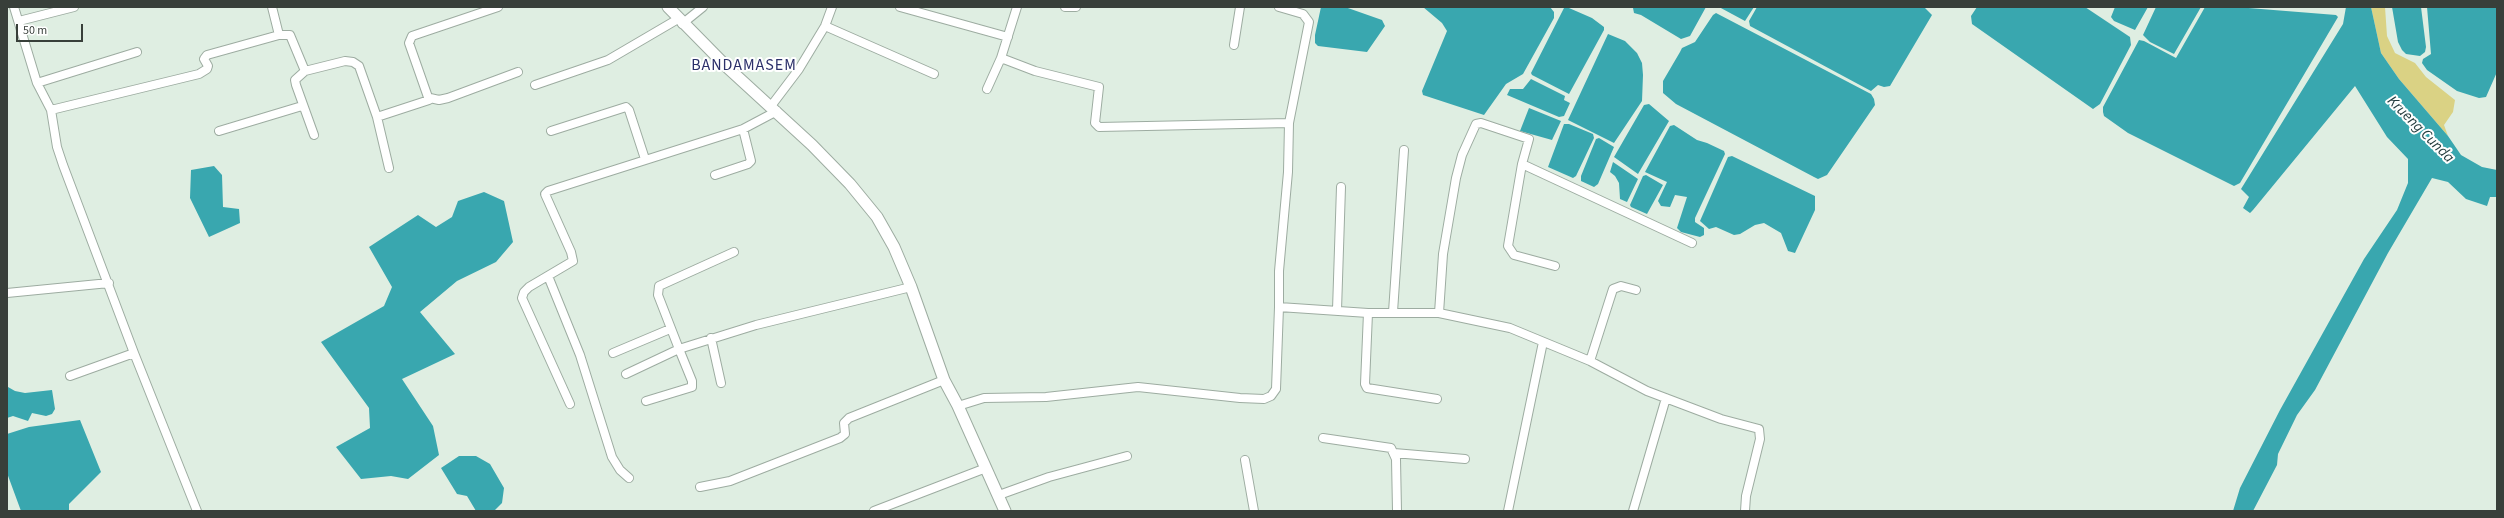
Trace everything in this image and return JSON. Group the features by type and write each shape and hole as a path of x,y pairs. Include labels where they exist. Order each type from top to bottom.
{"street":[{"path":"14,7 37,83 51,110 57,147 63,165 109,283 134,353 197,511"},
{"path":"19,21 74,7"},
{"path":"272,7 279,35"},
{"path":"430,98 409,43 412,36 498,7"},
{"path":"668,7 680,21 829,161 873,212 894,247 911,287 944,380 958,406 1005,511"},
{"path":"535,85 608,60 703,7"},
{"path":"570,404 522,298 524,292 529,287 571,263 573,258 545,196 546,193 743,129 774,109 825,26 832,7"},
{"path":"900,7 1008,37"},
{"path":"987,89 1001,58 1017,7"},
{"path":"1064,7 1076,7"},
{"path":"1234,45 1240,7"},
{"path":"958,406 984,398 1046,397 1138,387 1240,398 1264,398 1270,396 1276,389 1279,271 1288,172 1289,124 1309,22 1303,14 1279,7"},
{"path":"825,26 934,74"},
{"path":"51,110 199,74 207,69 208,66 204,59 207,55 279,35 292,37 305,71"},
{"path":"37,83 137,52"},
{"path":"1001,58 1035,71 1099,87 1095,123 1099,127 1289,124"},
{"path":"314,135 302,106 295,80 305,71 345,61 356,63 360,68 377,117 389,168"},
{"path":"430,98 439,100 448,98 518,72"},
{"path":"377,117 428,102 430,98"},
{"path":"219,131 302,106"},
{"path":"551,131 626,107 629,110 645,160"},
{"path":"1439,313 1443,254 1456,178 1462,155 1476,124 1481,123 1529,139 1522,164 1508,240 1510,251 1514,255 1555,266"},
{"path":"715,175 748,164 751,161 743,129"},
{"path":"1393,312 1404,150"},
{"path":"1522,164 1692,243"},
{"path":"1338,310 1341,187"},
{"path":"646,401 692,387 692,381 670,329 658,294 659,286 734,252"},
{"path":"548,276 580,355 612,457 620,470 629,478"},
{"path":"7,293 109,283"},
{"path":"1590,361 1613,289 1621,286 1636,290"},
{"path":"626,374 679,349 711,338 911,287"},
{"path":"1279,307 1368,313 1439,313 1510,328 1590,361 1666,398 1720,419 1759,430 1760,439 1746,496 1745,511"},
{"path":"1368,313 1365,384 1367,388 1438,399"},
{"path":"612,353 670,329"},
{"path":"711,338 721,383"},
{"path":"1508,511 1543,342"},
{"path":"70,376 134,353"},
{"path":"700,487 730,481 840,438 845,434 844,423 849,418 944,380"},
{"path":"1633,511 1666,398"},
{"path":"1323,438 1391,448 1394,453 1397,511"},
{"path":"1394,453 1465,459"},
{"path":"999,495 1049,477 1127,456"},
{"path":"1245,460 1254,511"},
{"path":"874,511 986,468"}],"shaded area":[{"path":"2371,7 2385,7 2387,36 2395,53 2415,63 2426,77 2455,100 2453,112 2444,125 2448,136 2399,79 2381,53"}],"water":[{"path":"1321,7 1345,7 1382,20 1385,26 1367,52 1318,46 1315,43 1315,35"},
{"path":"1423,7 1550,7 1554,12 1554,18 1523,74 1506,84 1484,115 1423,95 1422,91 1447,31 1442,23"},
{"path":"1706,7 1690,36 1681,39 1641,15 1634,13 1633,8"},
{"path":"1719,7 1754,7 1745,21"},
{"path":"1757,7 1924,7 1932,15 1890,86 1884,87 1878,85 1871,91 1750,26 1749,21"},
{"path":"1977,7 2085,7 2130,37 2131,45 2100,104 2093,109 1972,24 1971,16"},
{"path":"2115,7 2148,7 2135,30 2114,21 2111,17"},
{"path":"2156,7 2201,7 2174,54 2150,42 2143,35"},
{"path":"2205,7 2236,7 2336,15 2338,17 2240,183 2234,186 2128,133 2104,116 2103,112 2103,107 2139,40 2144,41 2176,58"},
{"name":"Krueng Cunda","path":"2346,7 2371,7 2381,53 2399,79 2448,136 2461,155 2482,167 2497,170 2497,197 2490,197 2487,206 2466,199 2448,182 2432,178 2388,253 2315,390 2297,415 2278,454 2277,465 2253,511 2233,511 2240,488 2280,410 2364,259 2397,210 2408,183 2408,159 2387,137 2355,86 2253,210 2250,213 2243,208 2249,197 2241,189 2343,24"},
{"path":"2392,7 2421,7 2426,47 2425,52 2420,56 2406,54 2402,50 2398,42"},
{"path":"2427,7 2497,7 2497,72 2486,97 2479,98 2457,91 2427,70 2422,63 2423,59 2431,54"},
{"path":"1564,8 1569,8 1592,18 1604,27 1604,30 1569,94 1532,75 1531,73"},
{"path":"1716,13 1871,94 1875,105 1827,175 1818,179 1814,177 1676,104 1663,93 1663,81 1682,48 1695,42 1713,15"},
{"path":"1608,34 1625,41 1637,53 1642,63 1643,75 1642,101 1614,143 1568,120"},
{"path":"1531,79 1565,96 1564,100 1570,103 1564,116 1559,117 1507,95 1510,89 1523,89"},
{"path":"1649,104 1669,121 1638,174 1614,157 1644,105"},
{"path":"1529,108 1561,121 1552,140 1520,131"},
{"path":"1564,124 1569,124 1593,134 1594,138 1576,176 1573,178 1548,167"},
{"path":"1674,125 1697,140 1724,151 1725,154 1695,218 1695,222 1704,228 1704,235 1700,237 1681,232 1677,228 1687,197 1675,195 1670,207 1661,206 1658,201 1667,182 1645,172 1670,126"},
{"path":"1599,138 1614,147 1598,184 1594,187 1581,181 1581,176 1596,139"},
{"path":"1732,156 1815,196 1815,210 1795,253 1788,251 1781,233 1764,223 1755,225 1740,234 1734,235 1716,227 1709,229 1700,221 1728,157"},
{"path":"1613,162 1638,179 1627,202 1620,199 1619,183 1615,176 1610,172"},
{"path":"214,166 222,175 223,207 239,209 240,223 209,237 190,198 191,170"},
{"path":"1646,175 1663,185 1647,214 1631,207 1630,205 1643,176"},
{"path":"484,192 504,201 513,242 496,262 457,281 420,312 455,354 402,379 433,426 439,455 408,479 391,476 361,479 336,447 370,428 369,408 321,342 384,306 392,287 369,247 418,215 436,227 452,217 458,201"},
{"path":"8,387 15,391 25,393 52,390 55,409 52,414 46,416 32,413 28,421 13,416 7,418"},
{"path":"80,420 101,472 69,504 69,511 21,511 7,473 7,434 29,427"},
{"path":"459,456 476,456 490,464 504,488 502,503 494,511 476,511 467,496 457,494 441,468"}],"district":[{"name":"BANDAMASEM","path":"744,66"}]}
